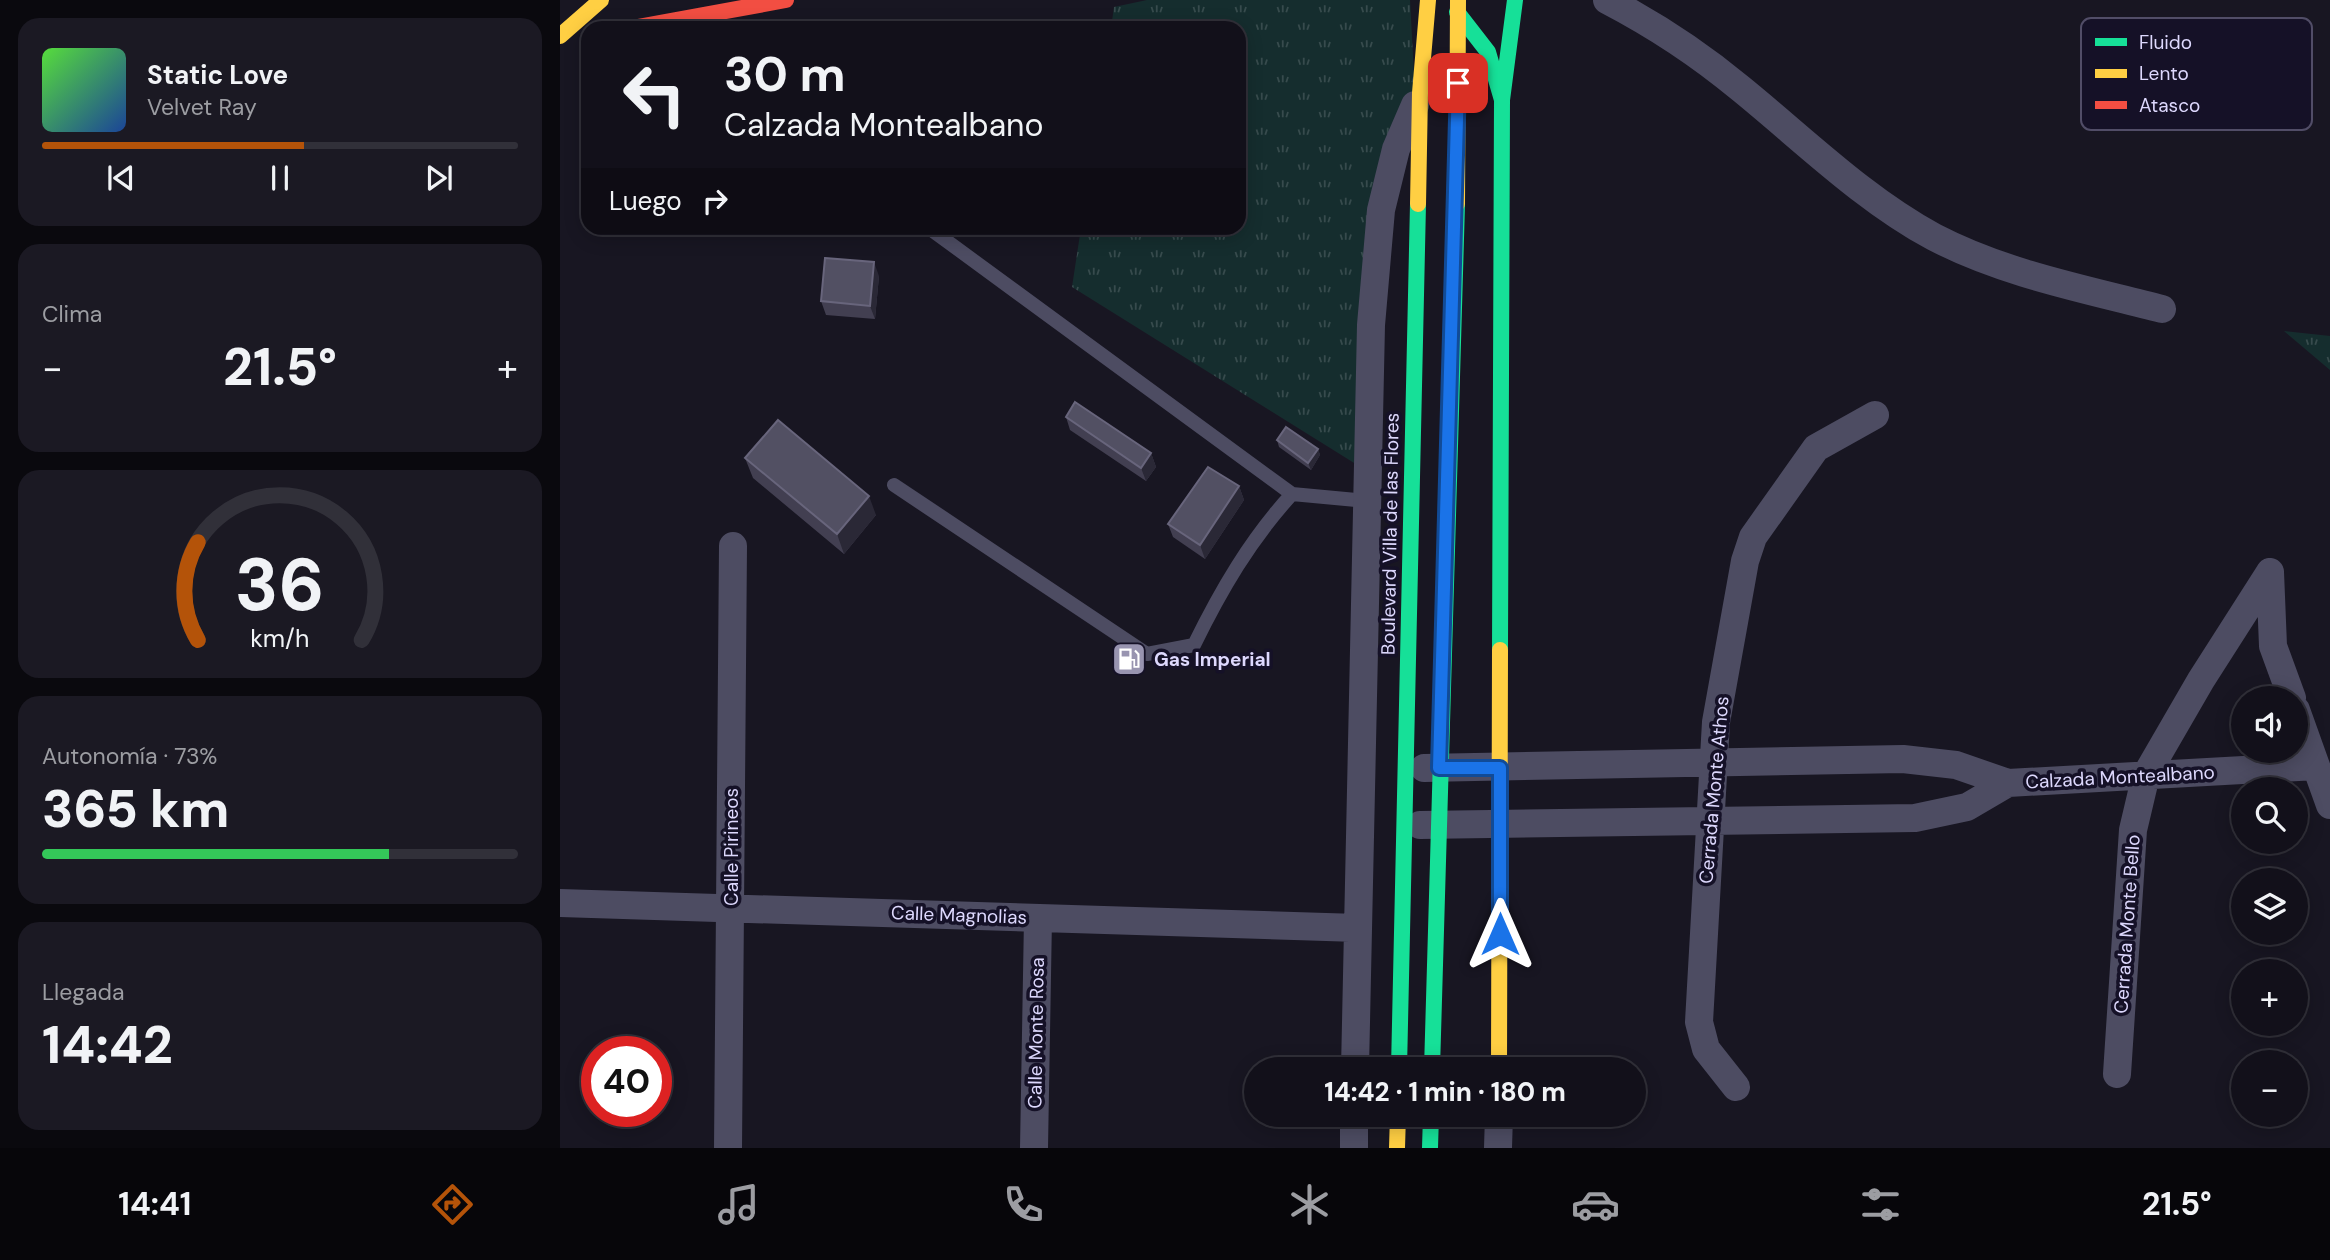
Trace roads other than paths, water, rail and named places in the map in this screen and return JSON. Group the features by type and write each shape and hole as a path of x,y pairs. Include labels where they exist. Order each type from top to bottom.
{"main road":[{"path":"562,32 601,0"},
{"path":"685,21 786,0"},
{"name":"Boulevard Villa de las Flores","path":"1399,1057 1420,93 1428,0"},
{"path":"1499,1057 1503,100 1515,0"},
{"path":"1458,6 1486,42 1496,65 1503,100"},
{"path":"1432,1057 1458,155 1458,6"},
{"path":"562,32 581,31"},
{"path":"1397,1148 1398,1127"},
{"path":"1430,1148 1431,1127"}],"street":[{"path":"1607,0 1675,39 1739,87 1841,173 1933,236 1985,261 2162,309"},
{"path":"1355,1057 1371,325 1381,210 1396,149 1420,93"},
{"name":"Cerrada Monte Athos","path":"1736,1087 1706,1049 1699,1022 1716,722 1745,561 1753,537 1816,448 1875,415"},
{"name":"Calle Pirineos","path":"728,1148 733,546"},
{"name":"Cerrada Monte Bello","path":"2117,1073 2133,830 2146,775 2201,680 2270,572 2273,646 2288,686"},
{"path":"2308,744 2330,805"},
{"name":"Calzada Montealbano","path":"1405,768 1903,758 1956,765 2008,783 2316,766"},
{"name":"Calzada Montealbano","path":"1404,825 1914,818 1967,807 2008,783"},
{"name":"Calle Magnolias","path":"560,903 1358,928"},
{"name":"Calle Monte Rosa","path":"1034,1148 1038,918"},
{"path":"1354,1127 1354,1148"},
{"path":"1498,1148 1499,1127"}],"lane":[{"path":"939,235 1292,494 1367,501"},
{"path":"894,485 1147,654 1194,645 1221,590 1261,528 1292,494"}],"place":[{"name":"Gas Imperial","path":"1129,659"}]}
